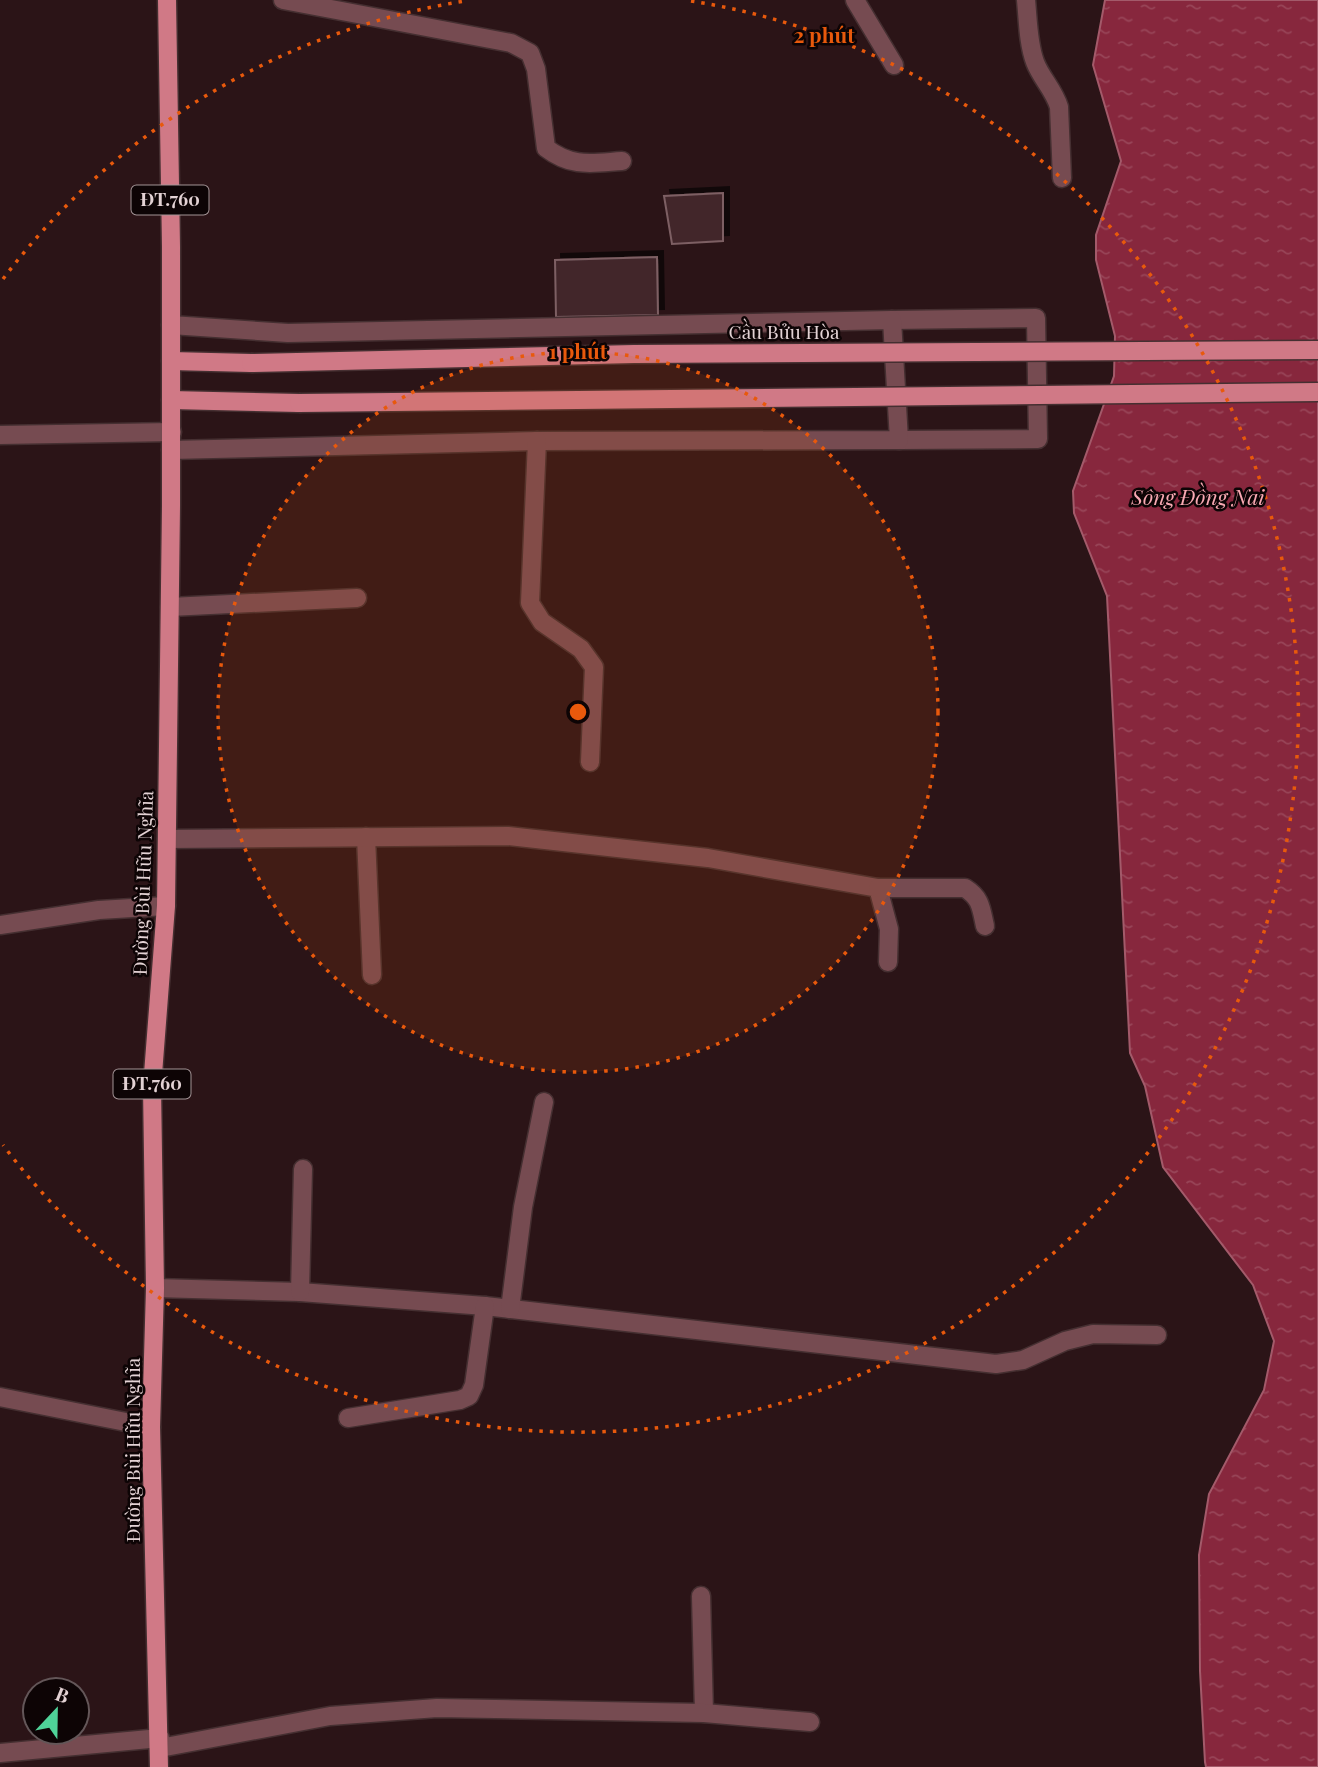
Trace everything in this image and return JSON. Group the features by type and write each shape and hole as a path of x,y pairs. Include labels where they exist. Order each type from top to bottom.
{"main road":[{"name":"Đường Bùi Hữu Nghĩa","path":"159,1767 151,1427 155,1288 152,1087 166,906 167,839 171,325 167,0"},
{"name":"Cầu Bửu Hòa","path":"171,361 251,363 648,354 1318,350"},
{"path":"171,400 299,403 1318,392"}],"street":[{"path":"283,0 511,43 530,53 536,69 546,148 557,156 578,164 622,161"},
{"path":"855,0 894,65"},
{"path":"1026,0 1035,63 1056,96 1059,107 1062,178"},
{"path":"0,435 171,441 1038,439 1036,318 288,333 171,325"},
{"path":"892,320 899,440"},
{"path":"537,441 530,603 542,622 581,649 594,667 590,762"},
{"path":"170,607 357,598"},
{"path":"167,839 508,836 708,858 878,888 965,888 975,894 981,906 985,926"},
{"path":"366,837 372,975"},
{"path":"878,888 889,929 888,962"},
{"path":"0,925 99,910 166,906"},
{"path":"510,1309 523,1207 544,1102"},
{"path":"300,1292 303,1169"},
{"path":"155,1288 300,1292 485,1306 996,1364 1023,1360 1065,1341 1093,1334 1157,1335"},
{"path":"348,1418 460,1401 469,1396 474,1385 485,1306"},
{"path":"0,1397 151,1427"},
{"path":"701,1596 704,1713"},
{"path":"0,1752 160,1743 330,1716 436,1708 704,1713 810,1722"}],"water":[{"name":"Sông Đồng Nai","path":"1105,0 1318,0 1318,1767 1206,1767 1205,1762 1200,1671 1199,1555 1209,1494 1264,1390 1274,1341 1253,1285 1163,1167 1145,1086 1130,1053 1107,596 1074,513 1073,491 1114,376 1115,336 1096,260 1096,235 1121,161 1093,65"}],"building":[{"path":"723,193 723,241 672,244 664,196"},
{"path":"657,257 658,315 556,317 555,260"}]}
